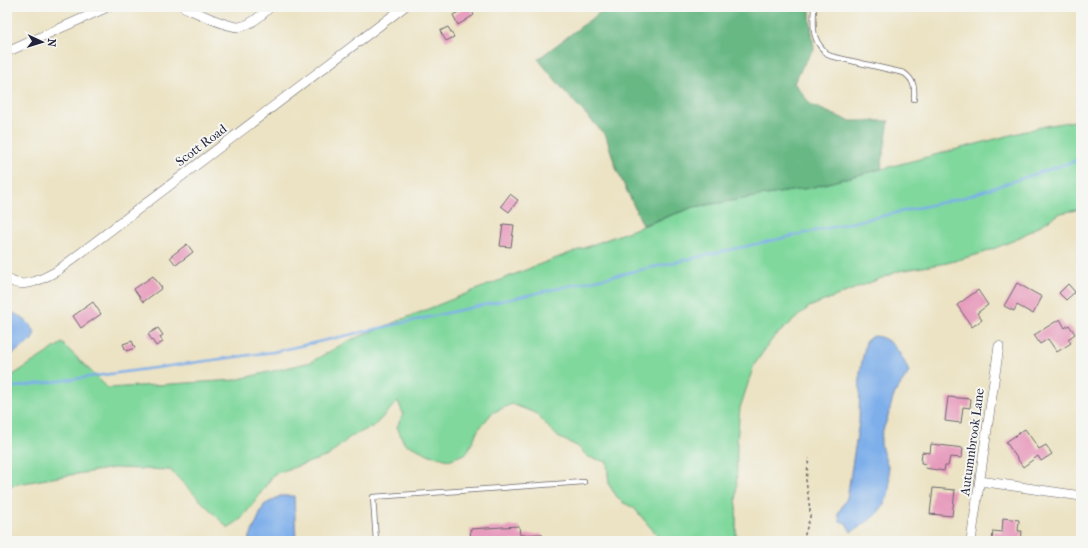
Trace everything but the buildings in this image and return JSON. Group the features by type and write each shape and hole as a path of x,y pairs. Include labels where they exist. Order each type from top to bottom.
{"street":[{"path":"7,52 108,7"},
{"path":"184,7 225,24 240,27 257,19 270,7"},
{"name":"Scott Road","path":"7,278 18,284 25,284 45,278 57,271 404,7"},
{"name":"Autumnbrook Lane","path":"970,541 999,346"},
{"path":"980,481 1081,496"}],"lane":[{"path":"814,7 813,27 818,44 830,56 904,73 911,78 914,83 914,99"},
{"path":"376,541 373,497 584,482"}],"path":[{"path":"803,541 810,517 806,480 809,458"}],"green space":[{"path":"607,7 810,7 814,49 802,67 794,83 811,105 849,121 889,121 881,169 809,188 694,207 643,225 616,168 606,136 567,94 538,59"},
{"path":"1081,120 1081,209 1061,213 1015,240 983,253 947,263 899,271 809,307 773,338 754,365 740,408 737,441 736,541 662,541 634,508 622,502 617,497 609,485 607,462 588,457 577,446 558,437 535,413 512,404 492,413 478,430 467,453 449,460 430,455 404,443 397,427 403,414 398,401 374,426 350,437 328,456 274,474 241,519 228,528 170,470 114,468 7,486 7,379 62,343 108,388 235,380 311,362 348,341 538,265 694,207 809,188 1045,126"}],"water":[{"path":"7,310 16,314 30,324 35,332 32,340 7,358"},
{"path":"875,336 887,340 892,344 904,360 909,372 895,393 882,432 881,445 888,466 890,479 887,498 877,514 851,532 846,523 840,521 838,514 847,498 859,422 860,372 866,341"},
{"path":"280,496 294,496 296,541 248,541 264,505"}],"waterway":[{"path":"7,388 273,352 962,198 1081,159"}]}
